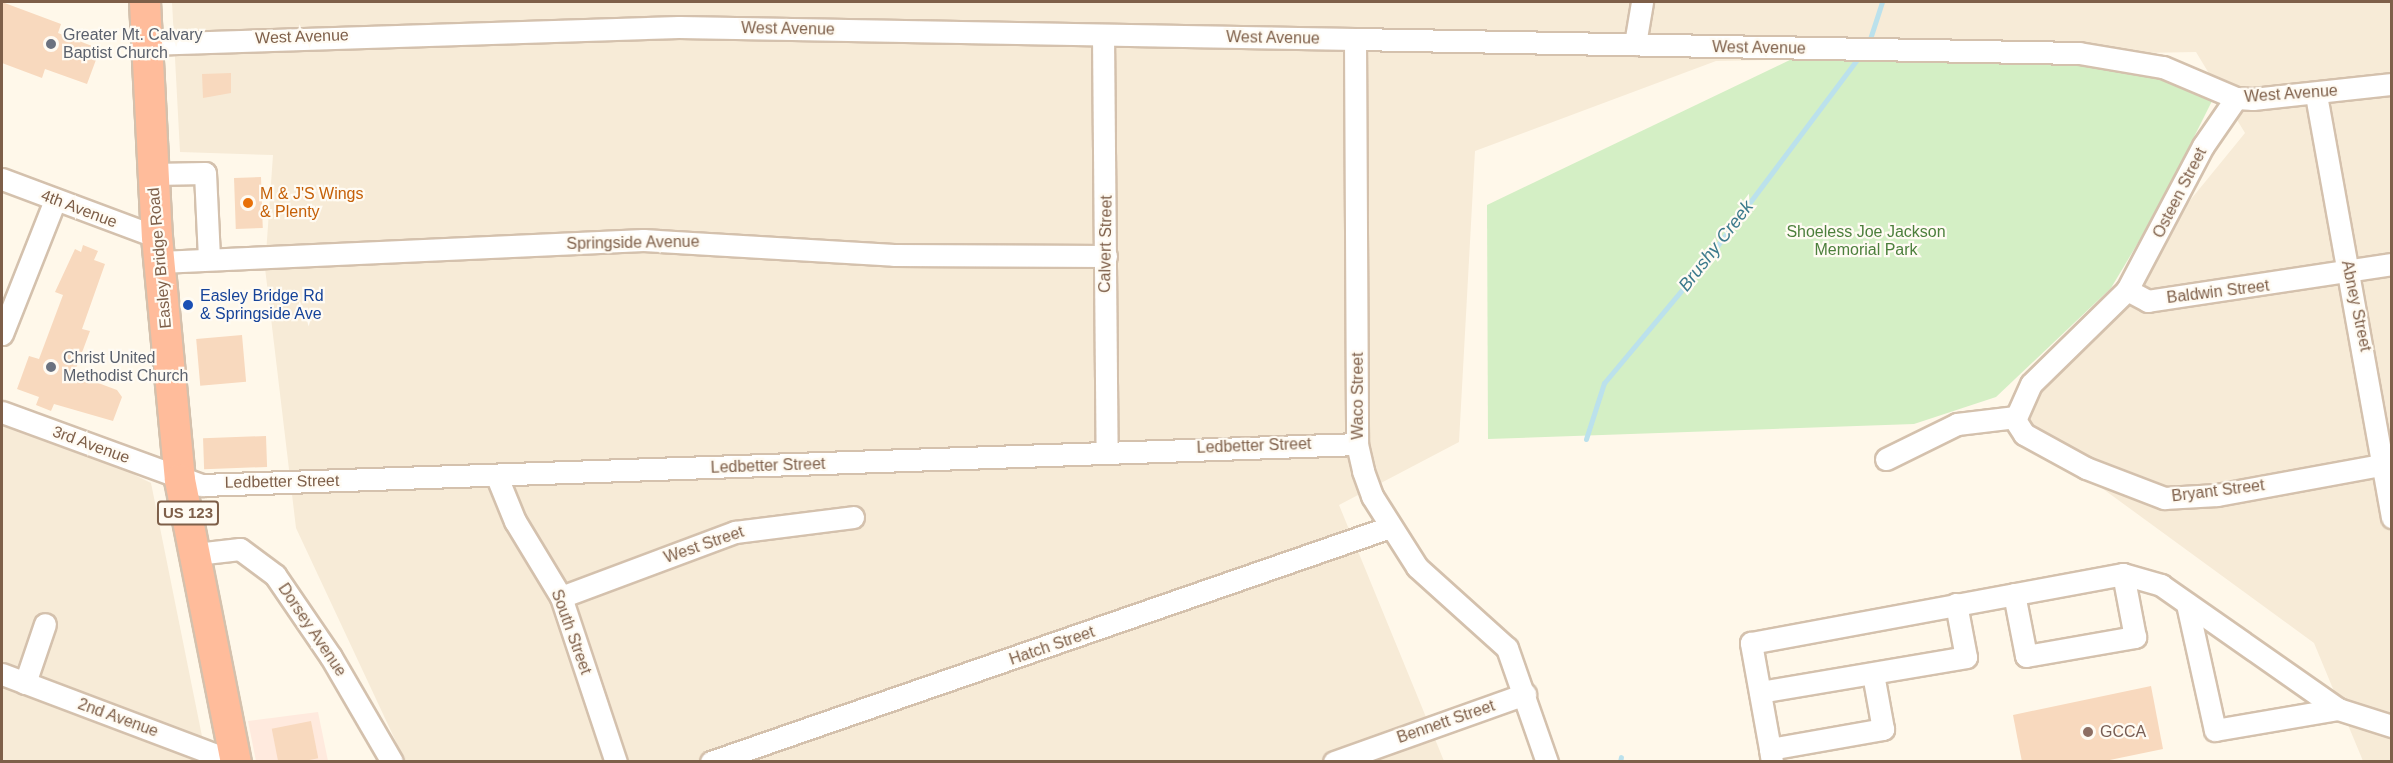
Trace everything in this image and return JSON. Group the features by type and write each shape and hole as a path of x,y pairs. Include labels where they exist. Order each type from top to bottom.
{"highway":[{"name":"Easley Bridge Road","path":"145,2 158,249 180,480 235,762"}],"street":[{"path":"1635,44 1642,2"},
{"name":"West Avenue","path":"147,44 679,27 1355,39 2079,53 2163,67 2236,98 2316,95 2391,84"},
{"name":"Calvert Street","path":"1103,36 1107,256 1107,452"},
{"name":"Waco Street","path":"1355,39 1357,444 1372,496 1424,574 1499,638 1525,694 1547,762"},
{"name":"Abney Street","path":"2316,95 2388,463 2391,517"},
{"name":"Osteen Street","path":"2127,290 2203,146 2236,98"},
{"path":"154,174 205,173 209,259"},
{"name":"4th Avenue","path":"2,180 55,200 158,249"},
{"path":"2,334 55,200"},
{"name":"Springside Avenue","path":"158,249 209,259 643,240 894,255 1107,256"},
{"name":"Baldwin Street","path":"2127,290 2148,301 2391,264"},
{"path":"1886,459 1957,424 2019,425 2031,384 2127,290"},
{"name":"3rd Avenue","path":"2,412 180,480"},
{"name":"Bryant Street","path":"2019,425 2086,468 2164,498 2217,495 2388,463"},
{"name":"Ledbetter Street","path":"180,480 202,484 497,477 1357,444"},
{"name":"South Street","path":"497,477 515,521 561,597 616,762"},
{"name":"West Street","path":"561,597 735,532 853,517"},
{"name":"Hatch Street","path":"711,762 1390,526"},
{"name":"Dorsey Avenue","path":"196,554 240,549 275,575 332,657 392,762"},
{"path":"2014,594 2026,656 2135,637 2123,573"},
{"path":"1873,674 1883,729 1771,755 1751,643 2123,573 2136,573 2187,603 2338,709 2391,726"},
{"path":"2187,603 2215,730 2338,709"},
{"path":"1760,692 1966,657 1956,604"},
{"path":"26,683 45,624"},
{"name":"2nd Avenue","path":"2,674 235,762"},
{"name":"Bennett Street","path":"1334,762 1525,694"}],"shaded area":[{"path":"172,2 2391,2 2391,761 2363,761 2314,643 2010,421 2245,133 2196,52 1716,61 1475,151 1459,442 1339,505 1444,761 405,761 296,528 265,268 273,155 180,152"},
{"path":"2,409 151,483 207,761 2,761"},
{"path":"318,712 328,761 256,761 248,721"}],"green space":[{"name":"Shoeless Joe Jackson Memorial Park","path":"1794,58 2071,59 2178,79 2212,101 2157,211 2111,288 1996,397 1914,424 1488,439 1487,205"}],"building":[{"name":"Greater Mt. Calvary Baptist Church","path":"2,2 61,24 58,33 100,49 87,84 45,69 42,78 2,63"},
{"path":"231,73 231,93 203,98 202,74"},
{"name":"M & J'S Wings & Plenty","path":"261,177 263,228 236,229 234,178"},
{"name":"Christ United Methodist Church","path":"83,245 98,251 94,260 105,264 82,329 90,331 74,374 117,390 122,397 113,421 54,404 51,411 36,405 39,397 17,389 29,356 39,359 63,295 55,292 75,249 81,252"},
{"path":"242,335 246,382 200,386 196,339"},
{"path":"266,436 267,467 204,469 203,438"},
{"name":"GCCA","path":"2151,686 2163,749 2100,762 2022,762 2013,715"},
{"path":"311,721 318,758 299,762 278,762 272,729"}],"waterway":[{"name":"Brushy Creek","path":"1869,42 1882,2"},
{"name":"Brushy Creek","path":"1586,439 1604,383 1705,262 1859,57"},
{"name":"Brushy Creek","path":"1620,762 1621,757"}],"place":[{"name":"Greater Mt. Calvary Baptist Church","path":"51,44"},
{"name":"M & J'S Wings & Plenty","path":"248,203"},
{"name":"Easley Bridge Rd & Springside Ave","path":"188,305"},
{"name":"Christ United Methodist Church","path":"51,367"},
{"name":"GCCA","path":"2088,732"}]}
